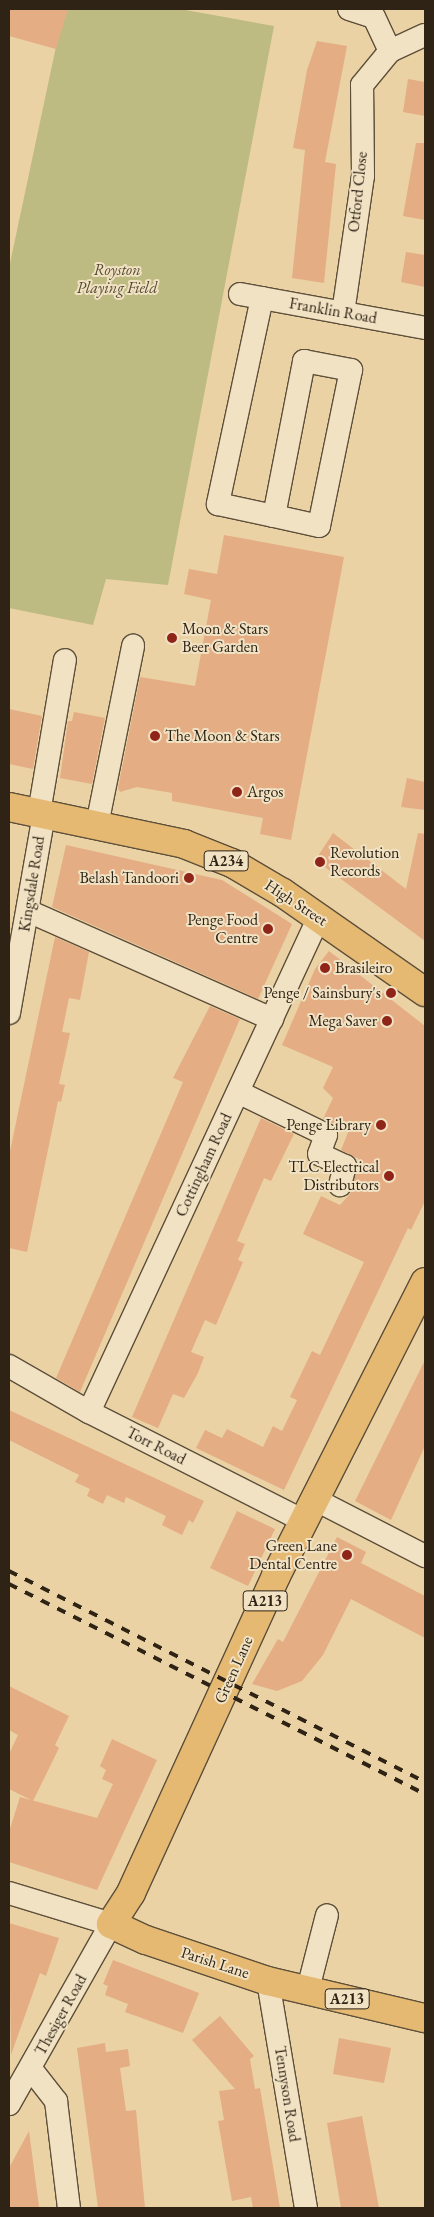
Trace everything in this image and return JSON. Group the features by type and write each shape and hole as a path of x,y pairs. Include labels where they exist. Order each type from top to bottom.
{"main road":[{"name":"High Street","path":"9,808 184,844 232,863 319,917 425,992"},
{"name":"Green Lane","path":"111,1924 132,1893 310,1510 424,1290"},
{"name":"Parish Lane","path":"111,1924 146,1940 268,1981 425,2018"}],"street":[{"path":"349,9 374,16 390,51"},
{"name":"Otford Close","path":"343,313 363,176 362,85 390,51 425,35"},
{"name":"Franklin Road","path":"240,294 425,328"},
{"path":"262,298 218,504 319,526 351,370 304,361 274,516"},
{"path":"97,825 133,646"},
{"name":"Kingsdale Road","path":"9,1013 21,916 41,814 65,660"},
{"path":"21,916 272,1019"},
{"name":"Cottingham Road","path":"89,1412 319,917"},
{"path":"238,1092 326,1136 319,1154 345,1166 340,1185"},
{"name":"Torr Road","path":"9,1366 89,1412 310,1510 425,1556"},
{"name":"Parish Lane","path":"9,1893 111,1924"},
{"path":"308,1989 327,1915"},
{"name":"Thesiger Road","path":"9,2104 31,2070 111,1924"},
{"name":"Tennyson Road","path":"268,1981 306,2208"},
{"path":"31,2070 56,2101 68,2208"}],"green space":[{"name":"Royston Playing Field","path":"64,9 180,9 274,26 168,585 106,579 93,625 9,608 9,268"}],"building":[{"path":"9,9 68,9 56,49 9,36"},
{"path":"317,41 347,46 325,162 336,164 324,283 292,278 305,150 293,148 307,70"},
{"path":"408,79 425,82 425,116 403,112"},
{"path":"416,143 425,143 425,220 403,216"},
{"path":"406,252 425,255 425,287 401,282"},
{"path":"224,535 344,557 291,840 260,834 263,818 172,801 172,793 137,787 120,792 118,788 140,677 195,686 211,600 184,594 189,569 217,574"},
{"path":"9,709 42,716 33,769 9,764"},
{"path":"74,712 105,718 92,784 60,778 68,721 72,721"},
{"path":"407,778 425,782 425,810 401,807"},
{"path":"333,833 406,889 418,833 425,834 425,941 318,862 318,856"},
{"path":"66,845 222,880 292,924 258,999 52,907"},
{"path":"55,937 89,952 80,1000 69,998 62,1032 70,1033 59,1084 65,1085 61,1102 58,1101 27,1252 9,1248 9,1156"},
{"path":"329,951 425,1026 425,1201 411,1230 408,1228 284,1490 196,1448 205,1430 222,1438 227,1429 263,1447 273,1426 282,1431 297,1400 290,1397 312,1351 320,1355 364,1262 303,1234 321,1196 340,1205 350,1194 359,1159 341,1150 349,1130 323,1119 333,1098 323,1088 333,1067 282,1045 315,969"},
{"path":"210,1006 240,1019 80,1392 56,1378 183,1082 173,1078"},
{"path":"261,1118 294,1134 271,1181 264,1178 237,1241 245,1244 238,1260 243,1262 216,1325 205,1320 191,1352 204,1357 198,1373 184,1398 173,1394 158,1428 132,1417"},
{"path":"425,1360 425,1446 391,1520 355,1501"},
{"path":"9,1410 204,1501 193,1523 189,1520 182,1535 162,1525 166,1516 126,1497 124,1503 107,1495 103,1504 87,1496 90,1489 75,1482 79,1475 9,1440"},
{"path":"237,1511 275,1529 248,1586 210,1568"},
{"path":"337,1537 366,1552 361,1563 425,1596 425,1638 351,1599 323,1655 302,1681 277,1691 252,1684 278,1639 283,1642"},
{"path":"9,1686 69,1716 55,1745 59,1748 33,1801 9,1789 9,1754 18,1735 9,1730"},
{"path":"112,1739 157,1760 97,1890 9,1862 9,1832 20,1797 97,1818 113,1784 102,1779 106,1770 100,1766"},
{"path":"9,1923 59,1938 46,1976 40,1973 11,2055"},
{"path":"113,1960 199,1993 183,2033 125,2012 128,2004 105,1995 108,1986 103,1984"},
{"path":"220,2016 254,2056 250,2059 255,2089 260,2088 280,2208 253,2208 251,2197 232,2201 218,2121 224,2120 219,2091 235,2089 192,2040"},
{"path":"339,2038 391,2048 384,2083 333,2074"},
{"path":"105,2043 106,2052 128,2049 130,2066 120,2068 126,2111 136,2110 145,2208 98,2208 77,2048"},
{"path":"362,2116 379,2208 341,2208 327,2123"},
{"path":"29,2131 39,2207 9,2208 9,2168"}],"railway":[{"path":"9,1571 425,1782"},
{"path":"9,1584 425,1794"}],"place":[{"name":"Moon & Stars Beer Garden","path":"172,638"},
{"name":"The Moon & Stars","path":"155,736"},
{"name":"Argos","path":"237,792"},
{"name":"Revolution Records","path":"320,862"},
{"name":"Belash Tandoori","path":"189,878"},
{"name":"Penge Food Centre","path":"268,929"},
{"name":"Brasileiro","path":"325,968"},
{"name":"Penge / Sainsbury's","path":"391,993"},
{"name":"Mega Saver","path":"387,1021"},
{"name":"Penge Library","path":"381,1125"},
{"name":"TLC Electrical Distributors","path":"389,1176"},
{"name":"Green Lane Dental Centre","path":"347,1555"}]}
